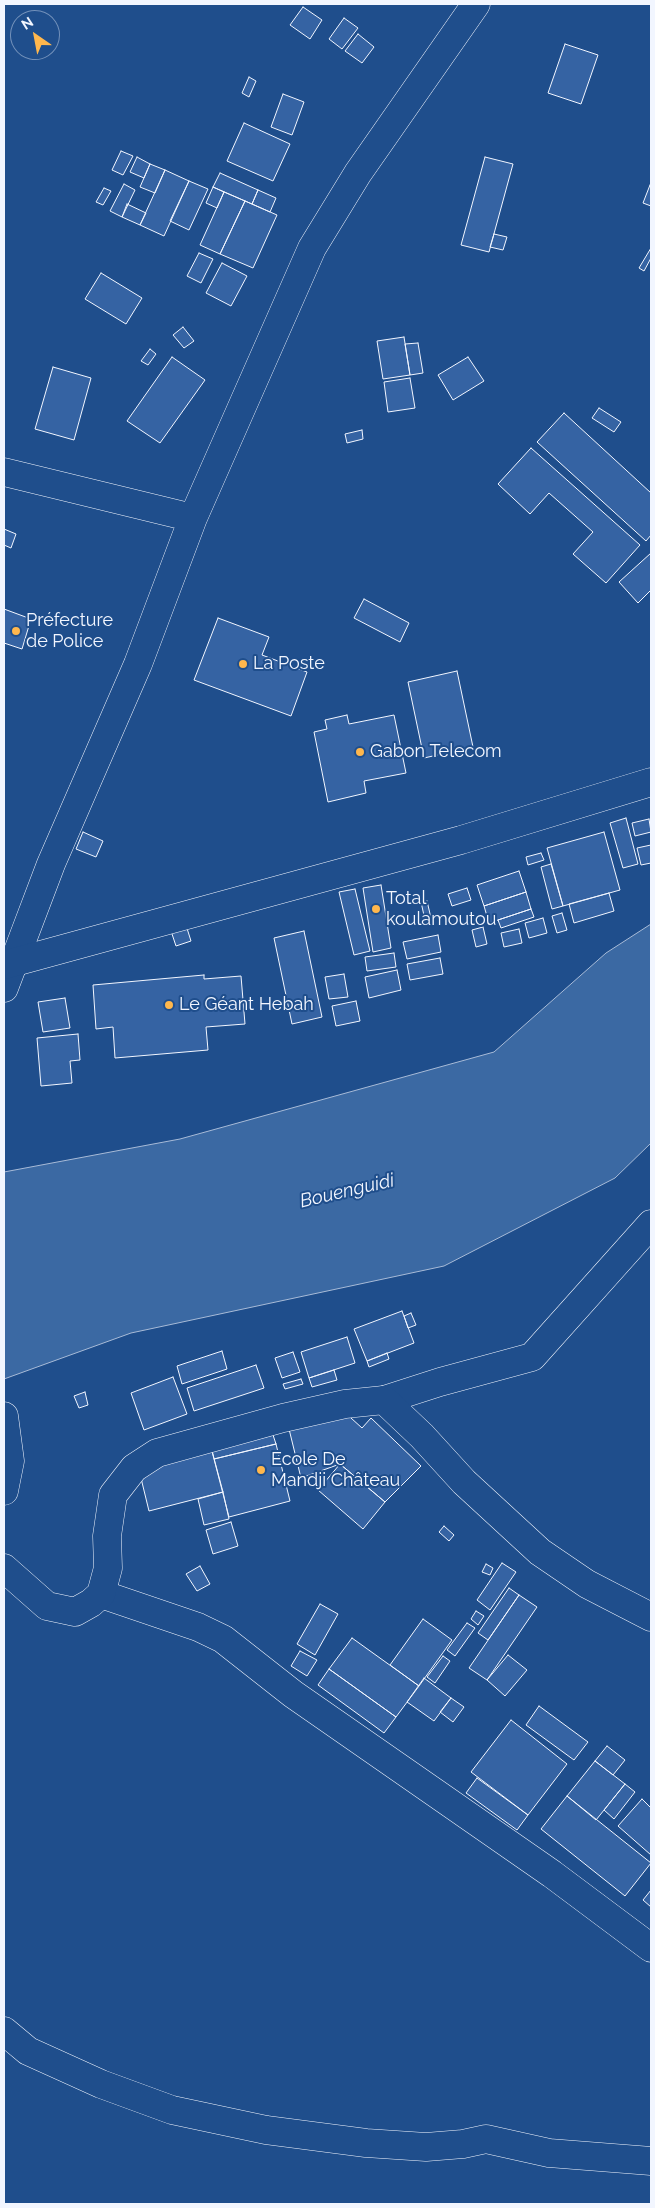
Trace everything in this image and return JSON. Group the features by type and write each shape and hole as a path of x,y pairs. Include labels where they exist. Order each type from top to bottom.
{"street":[{"path":"4,988 10,963 138,664 194,518 312,248 358,173 476,4"},
{"path":"4,472 194,518"},
{"path":"10,963 442,845 651,782"},
{"path":"4,1570 47,1606 74,1612 91,1603 101,1594 108,1568 107,1536 113,1496 134,1468 157,1453 283,1418 346,1404 384,1400 440,1382 532,1357 651,1224"},
{"path":"384,1400 422,1436 464,1482 540,1552 587,1584 651,1617"},
{"path":"4,1491 10,1461 5,1427"},
{"path":"101,1594 198,1627 222,1639 293,1694 552,1874 651,1948"},
{"path":"4,2031 28,2050 118,2090 172,2110 266,2130 366,2143 426,2147 463,2144 486,2139 549,2153 651,2161"}],"water":[{"name":"Bouenguidi","path":"651,924 651,1143 615,1178 444,1266 131,1333 4,1379 4,1172 180,1139 494,1052 606,953"}],"building":[{"path":"303,7 322,20 310,39 290,25"},
{"path":"344,18 358,28 342,49 329,39"},
{"path":"358,34 374,47 362,63 345,51"},
{"path":"565,44 598,55 581,104 548,93"},
{"path":"249,77 256,81 249,97 242,93"},
{"path":"283,94 304,102 292,135 271,127"},
{"path":"244,123 290,144 273,181 227,161"},
{"path":"121,151 133,156 123,175 112,170"},
{"path":"137,157 150,164 144,178 130,172"},
{"path":"485,157 513,164 489,252 461,245"},
{"path":"150,164 165,170 155,193 140,187"},
{"path":"165,170 189,181 164,236 140,225"},
{"path":"220,173 258,190 252,204 213,187"},
{"path":"189,181 208,189 189,230 170,221"},
{"path":"124,184 135,190 122,217 110,211"},
{"path":"651,185 651,206 643,203"},
{"path":"213,187 224,192 217,208 206,203"},
{"path":"104,188 111,191 103,205 96,202"},
{"path":"258,190 276,198 270,212 252,204"},
{"path":"224,192 245,201 220,254 200,245"},
{"path":"245,201 277,215 253,268 220,254"},
{"path":"127,204 146,213 140,225 122,217"},
{"path":"494,234 507,237 503,250 490,247"},
{"path":"651,248 651,258 644,271 639,268"},
{"path":"199,253 213,259 201,283 187,276"},
{"path":"222,263 247,276 231,306 206,293"},
{"path":"101,273 142,298 126,324 85,299"},
{"path":"183,327 194,341 184,348 173,335"},
{"path":"404,337 410,375 383,379 377,341"},
{"path":"418,343 423,373 410,375 405,344"},
{"path":"150,349 156,354 148,365 141,361"},
{"path":"172,357 205,380 160,443 127,421"},
{"path":"468,357 484,381 453,400 438,375"},
{"path":"53,367 91,378 74,440 35,429"},
{"path":"410,378 415,408 388,412 384,382"},
{"path":"599,408 621,422 614,432 592,418"},
{"path":"564,413 651,493 651,535 646,541 537,442"},
{"path":"362,430 363,439 347,443 345,434"},
{"path":"531,448 640,545 606,583 573,554 593,532 549,493 530,514 498,484"},
{"path":"4,529 16,534 11,548 4,545"},
{"path":"651,553 651,590 638,603 619,582"},
{"path":"364,599 409,623 400,642 354,618"},
{"name":"Préfecture de Police","path":"4,609 31,619 22,649 4,643"},
{"name":"La Poste","path":"218,618 269,637 262,655 307,672 291,716 194,680"},
{"path":"457,671 473,747 424,758 408,682"},
{"name":"Gabon Telecom","path":"347,715 349,724 394,715 406,773 364,781 366,793 328,802 314,732 327,729 325,720"},
{"path":"626,818 638,864 623,868 610,823"},
{"path":"649,819 651,832 635,836 632,823"},
{"path":"83,832 103,841 96,857 76,849"},
{"path":"604,832 620,890 563,906 547,848"},
{"path":"651,845 651,863 641,865 637,848"},
{"path":"541,853 544,860 528,865 526,857"},
{"path":"551,864 563,906 552,909 541,867"},
{"path":"519,871 526,892 484,906 477,885"},
{"path":"381,885 391,948 373,952 363,888"},
{"path":"467,888 471,900 452,906 448,894"},
{"path":"355,889 370,951 354,955 339,892"},
{"path":"526,892 531,909 489,923 484,906"},
{"path":"609,893 614,911 574,923 569,904"},
{"path":"427,901 431,918 425,920 421,902"},
{"path":"531,909 534,917 501,928 498,920"},
{"path":"562,913 567,930 557,933 552,916"},
{"path":"543,918 547,933 529,938 525,923"},
{"path":"185,922 191,941 176,946 170,928"},
{"path":"483,927 487,944 476,947 472,930"},
{"path":"519,929 522,943 504,947 501,933"},
{"path":"304,931 322,1017 292,1024 274,938"},
{"path":"438,935 441,952 407,959 403,942"},
{"path":"394,953 396,967 367,971 365,957"},
{"path":"440,958 443,974 410,980 407,964"},
{"path":"397,970 401,990 369,998 365,977"},
{"path":"344,974 348,997 329,999 325,977"},
{"name":"Le Géant Hebah","path":"204,975 204,979 241,976 245,1024 206,1027 208,1050 115,1058 113,1027 96,1029 93,985"},
{"path":"65,998 70,1028 43,1032 38,1002"},
{"path":"356,1001 360,1021 336,1026 332,1006"},
{"path":"78,1034 80,1060 70,1061 72,1083 41,1086 37,1038"},
{"path":"402,1311 414,1343 367,1361 354,1329"},
{"path":"411,1313 416,1325 408,1328 404,1316"},
{"path":"347,1337 355,1363 309,1378 301,1352"},
{"path":"222,1351 227,1369 182,1384 177,1366"},
{"path":"293,1352 300,1372 282,1378 275,1358"},
{"path":"387,1353 389,1359 369,1367 367,1361"},
{"path":"256,1365 264,1388 194,1411 187,1388"},
{"path":"334,1370 337,1380 312,1387 309,1378"},
{"path":"173,1377 187,1414 144,1430 131,1393"},
{"path":"301,1379 303,1384 285,1389 283,1384"},
{"path":"85,1392 88,1405 79,1408 74,1396"},
{"path":"340,1408 362,1428 371,1418 421,1466 385,1502 340,1464 301,1478 289,1429"},
{"path":"273,1435 276,1444 214,1459 212,1451"},
{"path":"276,1444 290,1501 229,1517 214,1459"},
{"path":"212,1451 223,1492 149,1511 139,1470"},
{"path":"340,1464 385,1502 363,1529 318,1490"},
{"path":"223,1492 229,1519 204,1525 198,1499"},
{"path":"231,1522 238,1546 213,1554 206,1530"},
{"path":"444,1526 454,1535 449,1541 439,1532"},
{"path":"502,1563 516,1572 490,1610 477,1600"},
{"path":"486,1564 493,1568 490,1575 482,1572"},
{"path":"200,1566 210,1584 197,1591 186,1574"},
{"path":"509,1588 519,1595 488,1640 478,1633"},
{"path":"519,1595 537,1607 487,1680 469,1668"},
{"path":"320,1604 338,1614 315,1655 297,1644"},
{"path":"476,1611 484,1616 478,1625 471,1619"},
{"path":"423,1619 452,1640 419,1686 390,1665"},
{"path":"467,1623 475,1628 455,1656 447,1650"},
{"path":"352,1638 419,1686 396,1717 329,1669"},
{"path":"300,1651 317,1660 307,1676 291,1666"},
{"path":"508,1655 527,1670 505,1696 487,1680"},
{"path":"443,1656 450,1661 435,1683 427,1677"},
{"path":"329,1669 396,1717 384,1733 318,1685"},
{"path":"424,1678 451,1698 434,1721 407,1702"},
{"path":"451,1698 464,1707 453,1722 440,1712"},
{"path":"539,1706 588,1742 574,1760 526,1725"},
{"path":"511,1720 567,1764 528,1815 471,1772"},
{"path":"607,1746 625,1760 613,1775 595,1761"},
{"path":"595,1761 625,1784 596,1820 567,1796"},
{"path":"477,1778 528,1815 517,1830 466,1793"},
{"path":"625,1784 635,1792 614,1819 604,1810"},
{"path":"567,1796 651,1863 625,1896 541,1829"},
{"path":"642,1799 651,1808 651,1855 618,1826"},
{"path":"651,1890 651,1907 643,1900"}],"place":[{"name":"Préfecture de Police","path":"16,631"},
{"name":"La Poste","path":"243,664"},
{"name":"Gabon Telecom","path":"360,752"},
{"name":"Total koulamoutou","path":"376,909"},
{"name":"Le Géant Hebah","path":"169,1005"},
{"name":"Ecole De Mandji Château","path":"261,1470"}]}
